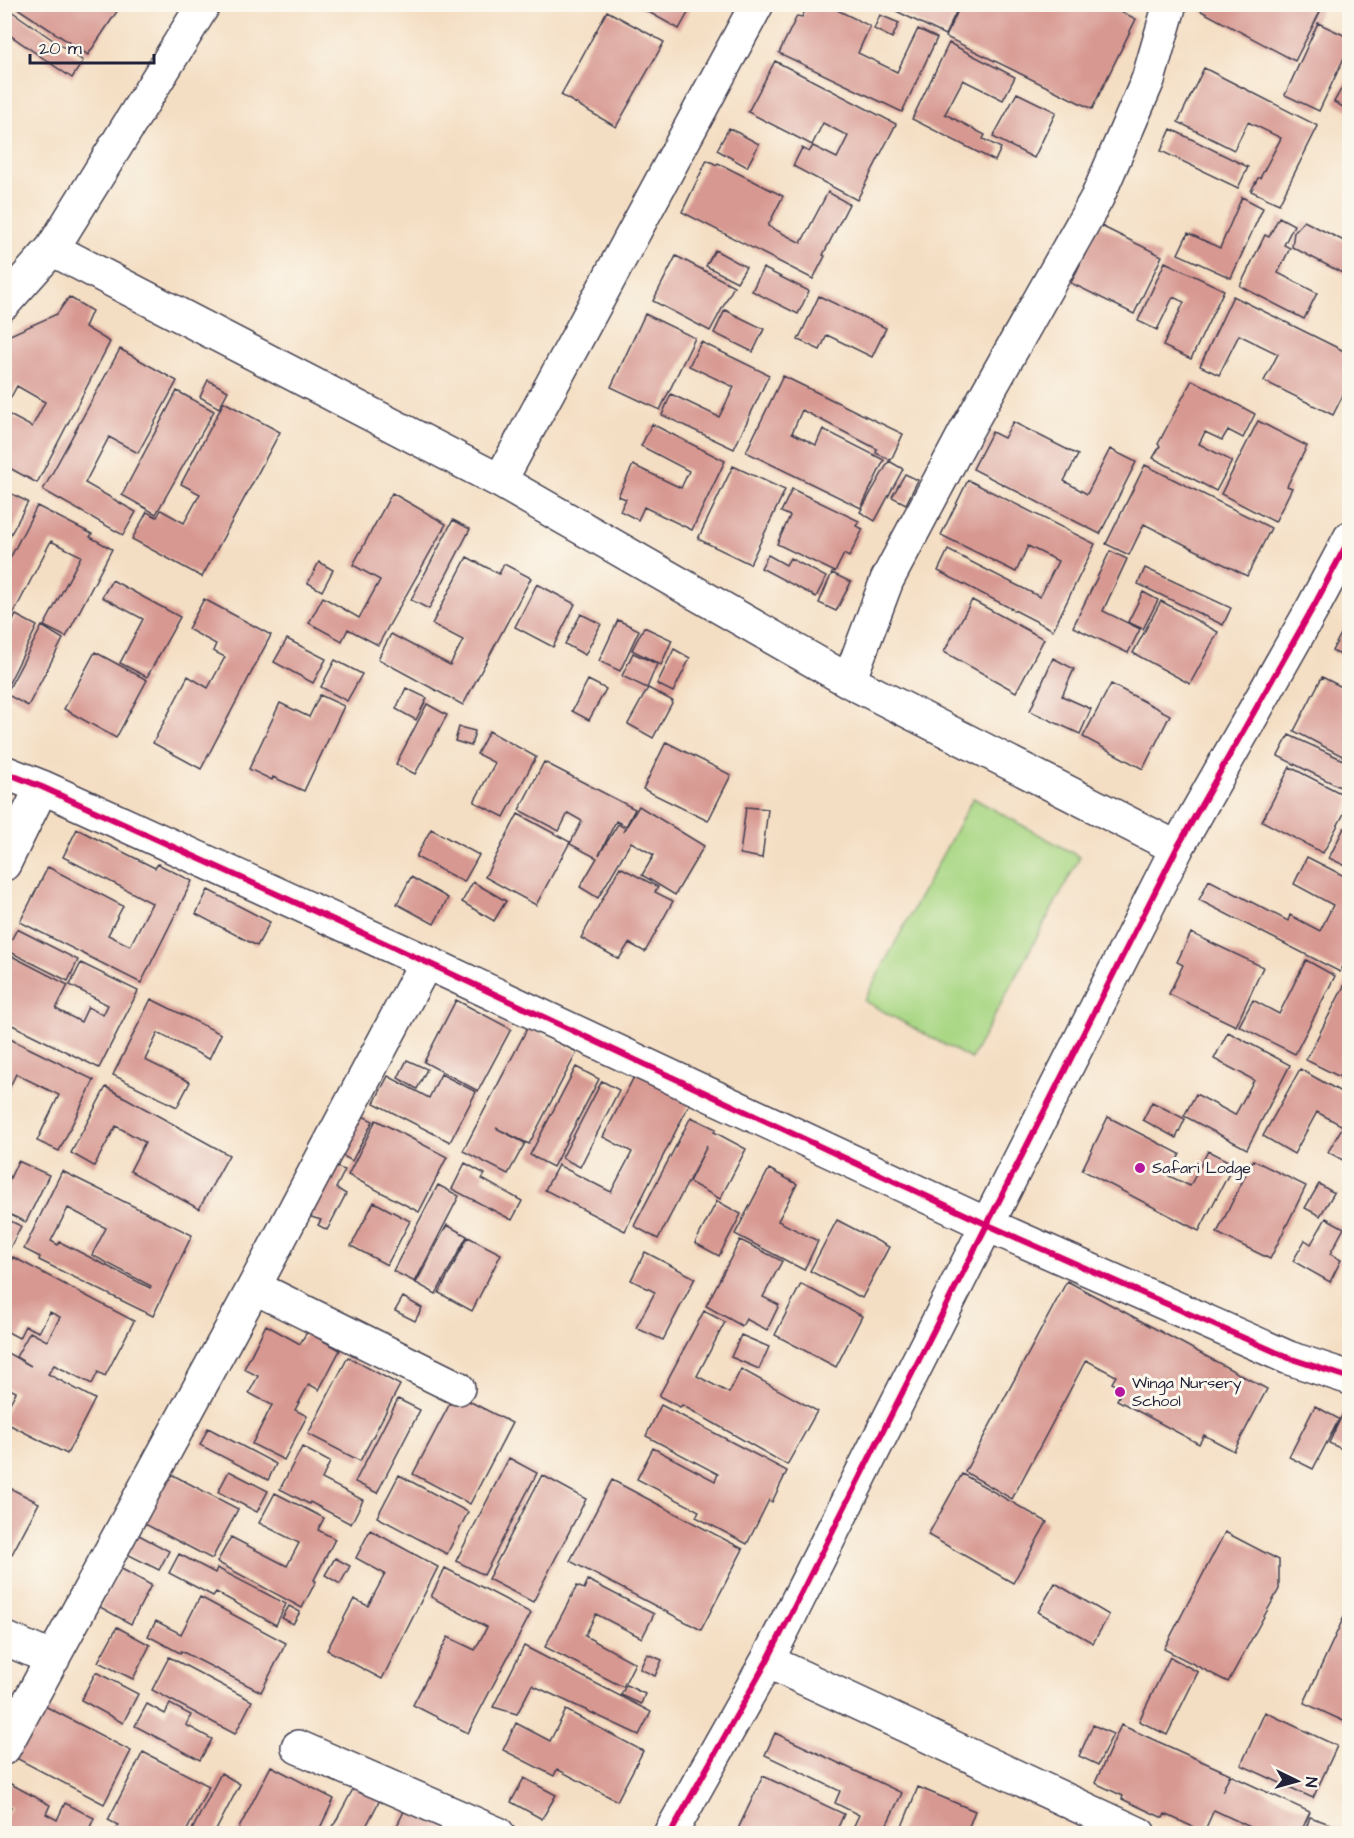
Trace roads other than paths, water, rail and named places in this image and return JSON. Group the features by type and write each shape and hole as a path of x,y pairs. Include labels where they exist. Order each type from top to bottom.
{"street":[{"path":"4,303 52,249 204,4"},
{"path":"500,481 757,4"},
{"path":"849,681 887,580 966,431 1097,198 1148,80 1170,4"},
{"path":"52,249 500,481 849,681 1177,848"},
{"path":"670,1833 767,1661 1177,848 1350,538"},
{"path":"4,772 42,787 426,962 988,1225 1289,1358 1350,1378"},
{"path":"4,864 42,787"},
{"path":"4,1748 254,1287 426,962"},
{"path":"254,1287 458,1388"},
{"path":"4,1638 52,1659"},
{"path":"767,1661 1139,1833"},
{"path":"298,1748 498,1833"}],"place":[{"name":"Safari Lodge","path":"1140,1168"},
{"name":"Winga Nursery School","path":"1120,1392"}]}
